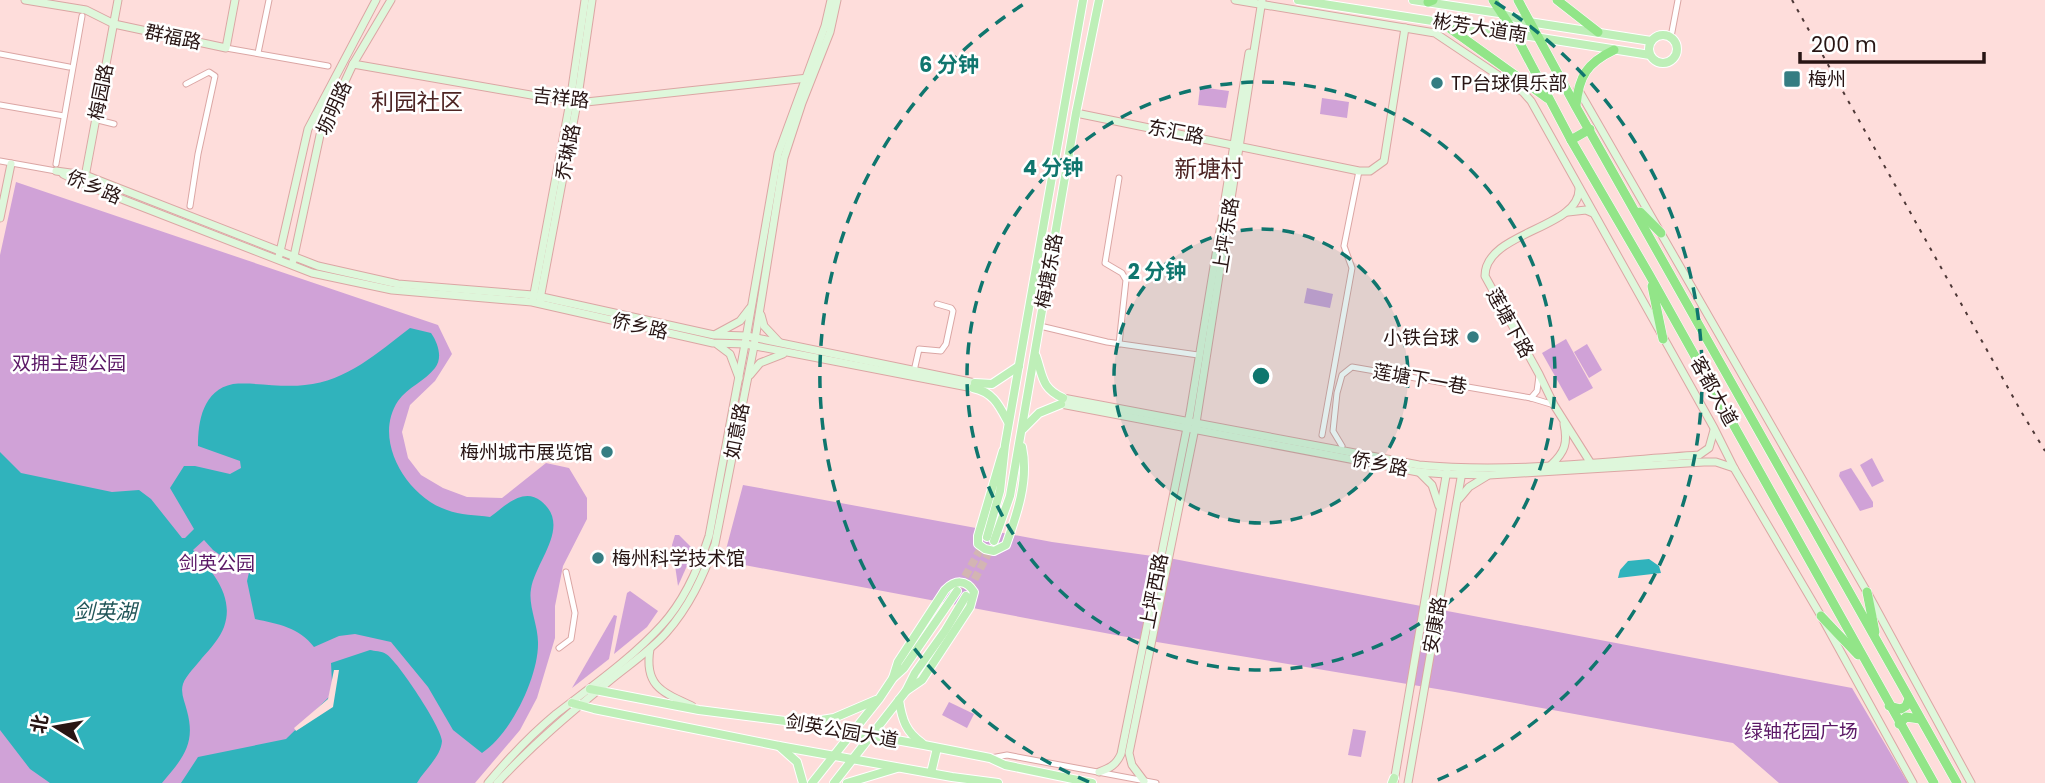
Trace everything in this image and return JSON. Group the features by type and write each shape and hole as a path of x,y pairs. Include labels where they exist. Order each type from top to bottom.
{"highway":[{"name":"客都大道","path":"1493,0 1499,13 1514,32 1571,140 1934,783"},
{"name":"客都大道","path":"1518,0 1957,783"},
{"path":"1557,0 1598,32"},
{"path":"1441,22 1549,99"},
{"path":"1576,107 1577,87 1582,77 1593,63 1614,50"},
{"path":"1571,140 1590,130"},
{"path":"1632,203 1661,233"},
{"path":"1649,274 1663,339"},
{"path":"1867,592 1877,640"},
{"path":"1821,616 1868,666"},
{"path":"1889,706 1901,709 1909,699"},
{"path":"1899,724 1906,717 1920,719"}],"main road":[{"name":"梅塘东路","path":"1081,2 991,539 1010,496 1076,113 1099,0"},
{"path":"1097,11 1105,0"},
{"name":"彬芳大道南","path":"1298,0 1650,55"},
{"name":"彬芳大道南","path":"1413,0 1651,41"},
{"path":"1660,35 1671,37 1677,47 1671,60 1665,63 1657,62 1650,55 1648,48 1651,41 1660,35"},
{"path":"1023,429 1039,413 1062,401 1049,392 1035,355"},
{"path":"974,386 992,384 1019,366"},
{"path":"974,386 995,399 1009,424"},
{"path":"1005,445 998,461 978,536 978,544 994,551 1006,545 1021,497 1025,462 1020,441"},
{"path":"893,678 898,662 945,590 951,583 966,583 974,592 970,607 922,680 906,691"},
{"path":"812,783 893,678 904,668 957,591"},
{"path":"834,783 906,691 966,596"},
{"name":"剑英公园大道","path":"594,689 699,710 802,723 924,745 1092,783"},
{"path":"802,723 834,718 879,699"},
{"path":"899,700 903,723 924,745"},
{"name":"剑英公园大道","path":"575,704 779,746 998,783"},
{"path":"779,746 797,762 803,783"},
{"path":"931,773 937,748"},
{"path":"847,783 901,767"}],"street":[{"path":"25,0 86,10 114,24"},
{"name":"梅园路","path":"83,184 118,0"},
{"name":"群福路","path":"114,24 226,48 236,0"},
{"path":"258,53 268,0"},
{"name":"坜明路","path":"279,257 308,129 376,0"},
{"name":"坜明路","path":"293,261 320,135 354,64 391,0"},
{"name":"乔琳路","path":"573,103 585,0"},
{"name":"乔琳路","path":"536,299 592,0"},
{"name":"如意路","path":"594,689 662,625 674,610 693,578 709,536 743,379 755,342 784,158 831,0"},
{"name":"如意路","path":"488,783 546,724 650,649 689,602 704,576 715,544 778,154 830,32 837,0"},
{"path":"1235,0 1435,33 1523,92 1537,109 1734,468 1821,616 1913,783"},
{"path":"1671,37 1678,0"},
{"name":"上坪东路","path":"1191,425 1259,2"},
{"path":"0,161 56,167 82,16"},
{"path":"1322,435 1352,268 1344,246 1359,171 1370,171 1384,161 1405,28"},
{"path":"226,48 328,66"},
{"path":"0,54 69,67"},
{"name":"吉祥路","path":"354,64 573,103 809,78"},
{"path":"186,84 209,72 215,76 198,153 190,206"},
{"path":"1577,87 1867,592 1971,783"},
{"path":"0,105 64,116"},
{"name":"东汇路","path":"1076,113 1238,144 1359,171"},
{"path":"98,120 114,124"},
{"path":"0,218 11,163"},
{"name":"侨乡路","path":"56,167 85,175 279,257"},
{"name":"侨乡路","path":"56,167 83,184 293,261 313,273 392,290 536,299 714,339 746,340 789,353 974,386"},
{"path":"1119,178 1105,263 1122,273 1126,280 1119,344"},
{"path":"1557,216 1576,202 1579,188"},
{"path":"1557,216 1577,209 1594,214"},
{"name":"莲塘下路","path":"1557,216 1492,254 1485,269 1485,276 1554,405 1590,462"},
{"path":"752,304 740,321 714,339 730,354 743,379 760,363 789,353"},
{"path":"914,371 919,349 941,351 946,344 953,311 948,306 937,304"},
{"path":"760,309 764,326 779,343"},
{"path":"1040,326 1119,344 1198,355"},
{"name":"侨乡路","path":"755,342 779,343 974,386"},
{"name":"莲塘下一巷","path":"1342,446 1333,431 1337,393 1342,375 1352,368 1531,398"},
{"path":"1539,374 1537,391 1531,398 1554,405"},
{"name":"侨乡路","path":"1062,401 1447,471"},
{"path":"1551,465 1563,452 1566,443 1563,420"},
{"name":"侨乡路","path":"1191,425 1419,472 1590,462 1702,459"},
{"name":"上坪西路","path":"1125,754 1191,425"},
{"path":"1714,428 1709,448 1702,459 1734,468"},
{"name":"侨乡路","path":"1462,471 1489,475 1702,459"},
{"name":"安康路","path":"1393,781 1447,471"},
{"name":"安康路","path":"1408,783 1462,471"},
{"path":"1419,472 1432,485 1440,508"},
{"path":"1457,503 1469,487 1489,475"},
{"path":"1438,517 1454,520"},
{"path":"559,648 571,639 575,613 566,572"},
{"path":"650,649 648,674 654,683 664,692 699,710"},
{"name":"如意路","path":"497,783 575,704"},
{"path":"1099,772 1118,763 1125,754 1144,781"},
{"path":"990,758 1007,755 1156,783"},
{"path":"952,777 960,783"}],"green space":[{"path":"1200,87 1229,91 1226,108 1198,105"},
{"path":"1322,98 1349,102 1347,118 1320,114"},
{"name":"剑英公园","path":"16,182 438,325 452,354 435,381 410,405 402,432 408,458 421,475 443,488 467,497 502,498 546,463 569,468 587,498 587,519 563,566 555,606 555,638 537,698 520,730 475,783 0,783 0,255"},
{"path":"1307,288 1333,294 1330,308 1304,303"},
{"path":"1566,339 1593,388 1569,401 1542,353"},
{"path":"1587,344 1602,370 1589,378 1574,352"},
{"path":"1872,458 1884,481 1872,487 1860,465"},
{"path":"1851,468 1873,502 1873,507 1860,511 1839,476 1840,472"},
{"name":"绿轴花园广场","path":"743,485 1052,542 1174,559 1852,688 1908,783 1779,783 1733,743 1455,692 1121,636 723,561"},
{"path":"675,535 679,535 694,550 678,586 672,545"},
{"path":"630,591 658,611 647,627 614,654 627,593"},
{"path":"614,615 617,616 609,659 572,688"},
{"path":"949,702 974,714 967,728 942,715"},
{"path":"1353,729 1366,731 1361,757 1348,755"}],"water":[{"name":"剑英湖","path":"410,328 431,333 439,355 435,368 402,396 391,416 389,433 392,449 407,480 432,503 452,512 490,517 508,503 528,496 541,501 550,511 553,521 550,544 531,589 538,642 534,671 513,718 493,744 482,753 453,730 428,687 391,642 355,634 339,636 314,647 295,631 255,619 247,581 251,564 236,566 204,540 193,550 220,585 227,616 220,635 183,684 182,694 190,733 186,750 176,766 162,783 50,783 30,769 0,730 0,452 21,473 112,492 139,490 151,499 182,538 185,538 194,529 170,488 184,466 230,474 241,468 240,461 198,446 201,417 215,393 233,384 296,386 334,378 361,364"},
{"path":"1649,559 1659,566 1661,573 1618,578 1620,570 1628,561"},
{"path":"370,650 384,653 392,659 418,695 440,734 442,741 439,752 417,783 181,783 198,757 286,739 329,697 332,683 331,663"}],"pier":[{"path":"334,670 339,670 333,707 296,731 294,728 328,699"}],"tunnel":[{"path":"959,587 984,543"},
{"path":"969,590 992,546"}],"railway":[{"path":"1792,0 2045,451"}],"place":[{"name":"梅州","path":"1792,79"},
{"name":"TP台球俱乐部","path":"1437,83"},
{"name":"小铁台球","path":"1473,337"},
{"name":"梅州城市展览馆","path":"607,452"},
{"name":"梅州科学技术馆","path":"598,558"}],"district":[{"name":"利园社区","path":"417,102"},
{"name":"新塘村","path":"1209,169"}],"park label":[{"name":"双拥主题公园","path":"69,363"}]}
